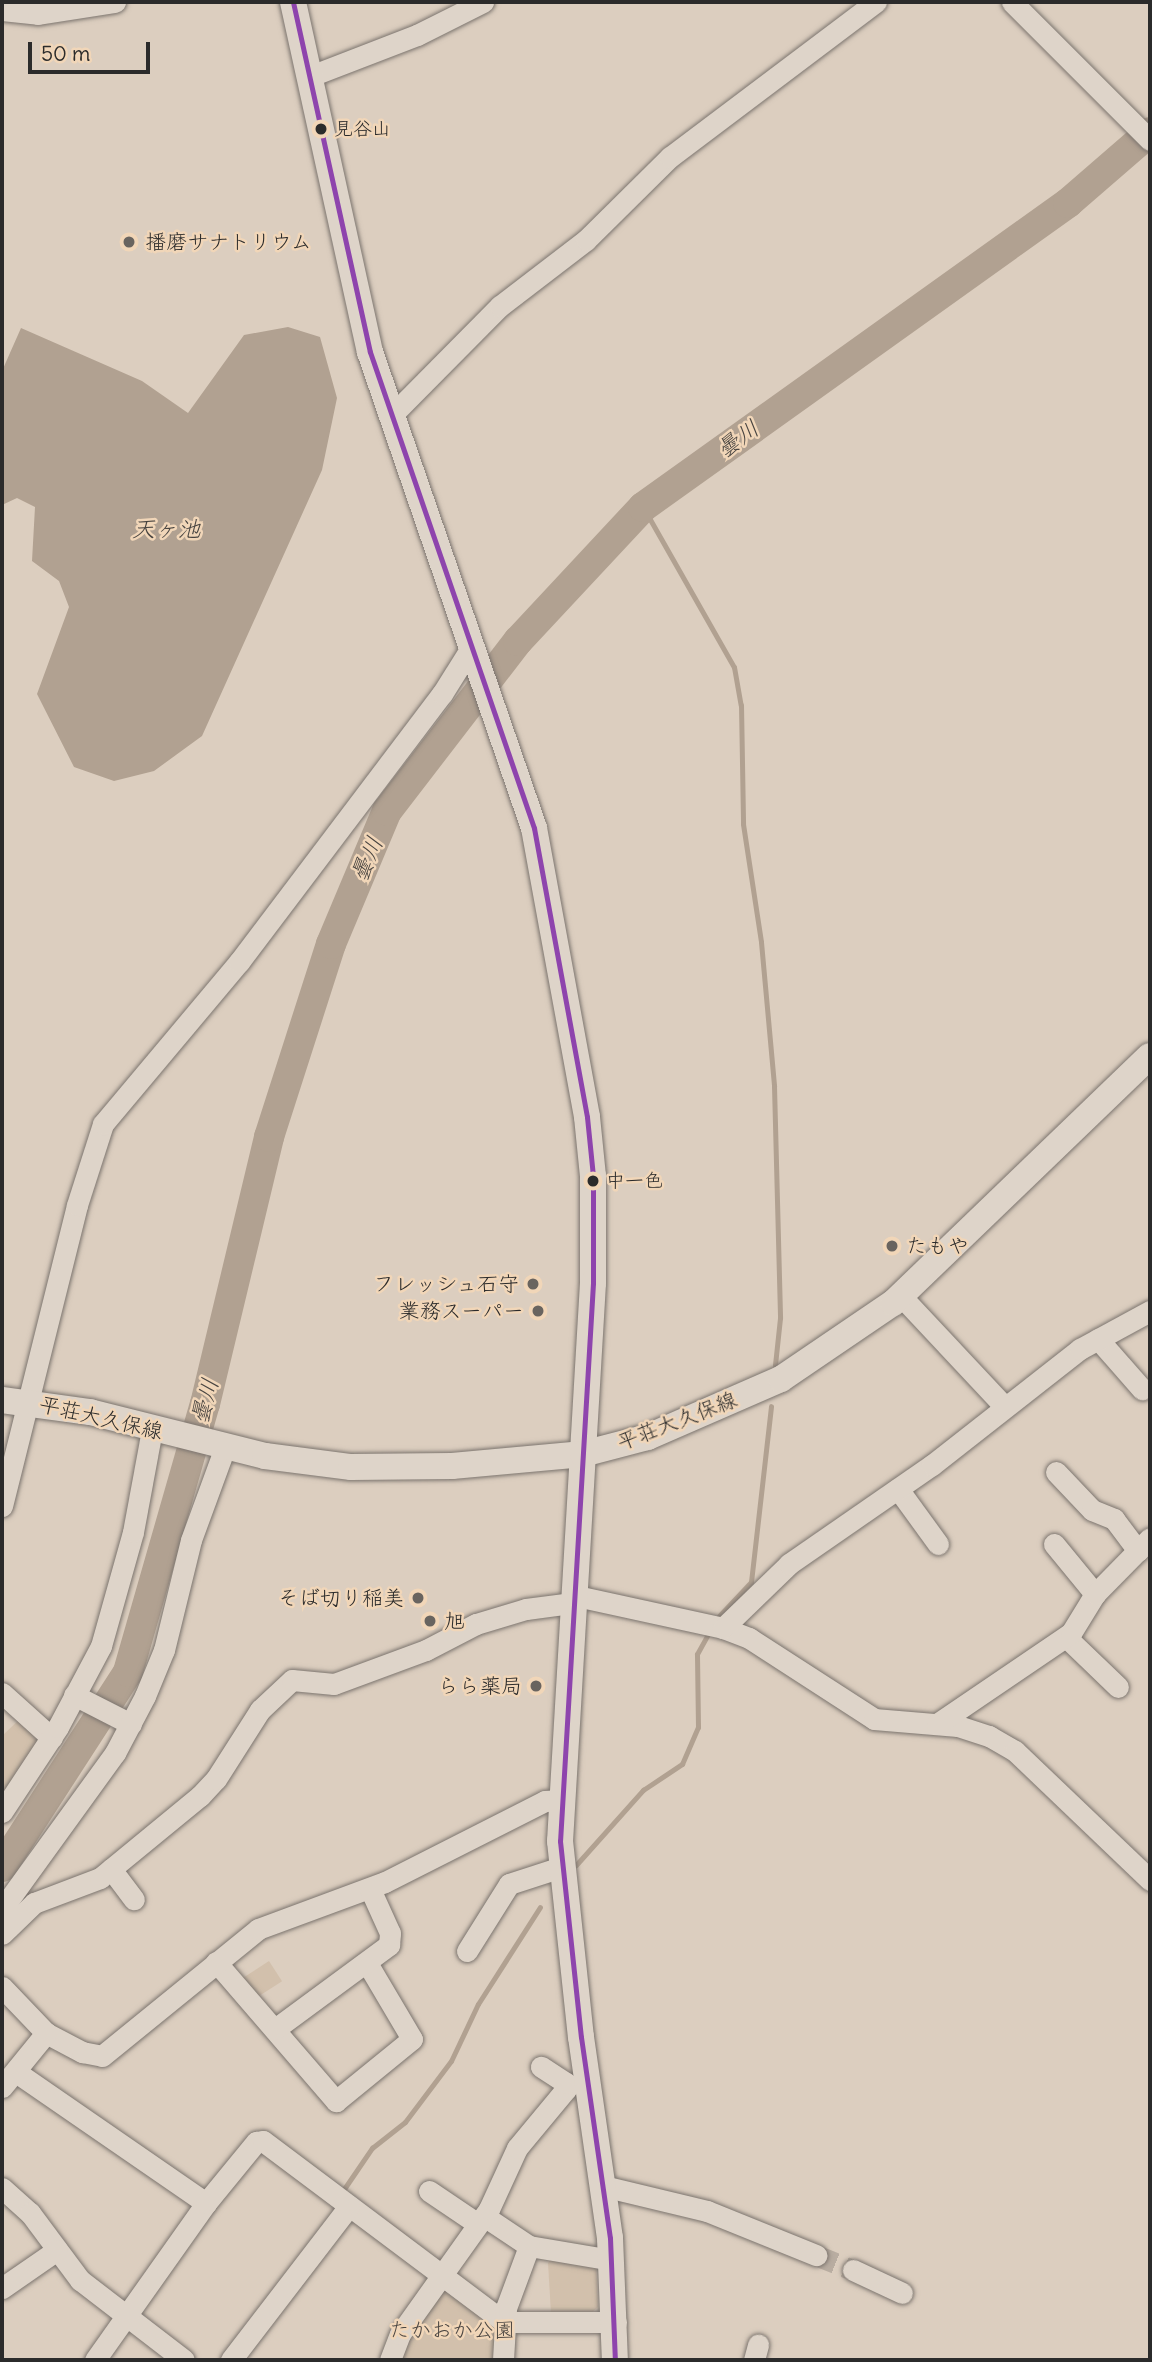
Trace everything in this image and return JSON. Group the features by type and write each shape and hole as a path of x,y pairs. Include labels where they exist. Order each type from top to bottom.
{"main road":[{"path":"293,2 367,340 390,417 527,802 551,901 588,1129 594,1237 561,1800 561,1867 612,2260 616,2322 615,2360"},
{"name":"平荘大久保線","path":"14,1400 221,1446 351,1467 452,1466 583,1454 648,1437 782,1379 827,1352 901,1296 1150,1056"}],"street":[{"path":"2,10 38,14 115,2"},
{"path":"308,77 417,34 484,2"},
{"path":"390,417 500,306 586,240 670,157 876,2"},
{"path":"1012,2 1150,140"},
{"path":"2,1506 14,1400 103,1124 268,924 442,694 471,646"},
{"path":"901,1296 1004,1406"},
{"path":"723,1628 789,1564 898,1489 1004,1406 1098,1339 1150,1311"},
{"path":"1098,1339 1142,1390"},
{"path":"2,1812 52,1738 112,1614 156,1430"},
{"path":"2,1909 60,1834 131,1724 164,1650 191,1540 221,1446"},
{"path":"937,1724 1066,1637 1095,1594 1144,1544 1114,1519 1092,1510 1056,1472"},
{"path":"898,1489 938,1544"},
{"path":"1054,1544 1095,1594"},
{"path":"2,1934 34,1903 100,1878 216,1779 260,1710 292,1680 334,1684 426,1650 476,1624 572,1599 723,1628 808,1674 874,1719 937,1724 989,1736 1014,1751 1150,1880"},
{"path":"1066,1637 1118,1687"},
{"path":"2,1693 52,1738"},
{"path":"74,1695 131,1724"},
{"path":"2,1987 46,2033 82,2052 102,2056 216,1962 267,1924 370,1889 545,1801 561,1800"},
{"path":"467,1951 509,1884 561,1867"},
{"path":"111,1869 135,1899"},
{"path":"275,2029 389,1945 390,1933 370,1889"},
{"path":"216,1962 336,2101 412,2039 367,1963"},
{"path":"46,2033 9,2079 206,2203"},
{"path":"390,2360 400,2334 481,2220 517,2148 566,2089 566,2083 541,2067"},
{"path":"96,2360 206,2203 256,2142 263,2141 504,2322 616,2322"},
{"path":"603,2186 707,2211 816,2255"},
{"path":"2,2188 30,2213 80,2280 184,2360"},
{"path":"429,2191 529,2246 612,2260"},
{"path":"231,2360 349,2206"},
{"path":"503,2360 504,2322 529,2246"},
{"path":"2,2288 57,2250"},
{"path":"853,2270 902,2293"}],"green space":[{"path":"24,1715 45,1736 2,1807 2,1736"},
{"path":"269,1961 282,1981 253,2000 240,1980"},
{"path":"552,2258 596,2263 598,2307 590,2314 551,2313 548,2263"},
{"name":"たかおか公園","path":"445,2288 492,2322 497,2331 496,2360 401,2360 406,2343"}],"water":[{"name":"天ヶ池","path":"288,327 320,337 337,398 322,470 202,736 154,771 114,781 74,767 37,694 69,607 59,581 32,561 35,507 17,498 2,505 2,371 21,328 142,381 188,413 244,335"}],"waterway":[{"name":"曇川","path":"2,1867 128,1672 205,1404 269,1137 331,944 387,811 518,641 643,507 1068,203 1150,132"},
{"path":"643,507 734,667 741,705 743,824 761,942 774,1086 780,1318 775,1365"},
{"path":"719,1616 751,1582 771,1406"},
{"path":"576,1865 643,1790 682,1764 698,1727 697,1654 707,1636"},
{"path":"344,2189 372,2148 405,2122 451,2061 478,2004 540,1907"}],"tunnel":[{"path":"816,2255 853,2270"}],"transit line":[{"path":"293,2 370,352 534,828 587,1117 593,1176 593,1283 560,1841 581,2037 610,2238 615,2360"}],"place":[{"name":"見谷山","path":"321,129"},
{"name":"播磨サナトリウム","path":"129,242"},
{"name":"中一色","path":"593,1181"},
{"name":"たもや","path":"892,1246"},
{"name":"フレッシュ石守","path":"533,1284"},
{"name":"業務スーパー","path":"538,1311"},
{"name":"そば切り稲美","path":"418,1598"},
{"name":"旭","path":"430,1621"},
{"name":"らら薬局","path":"536,1686"}]}
